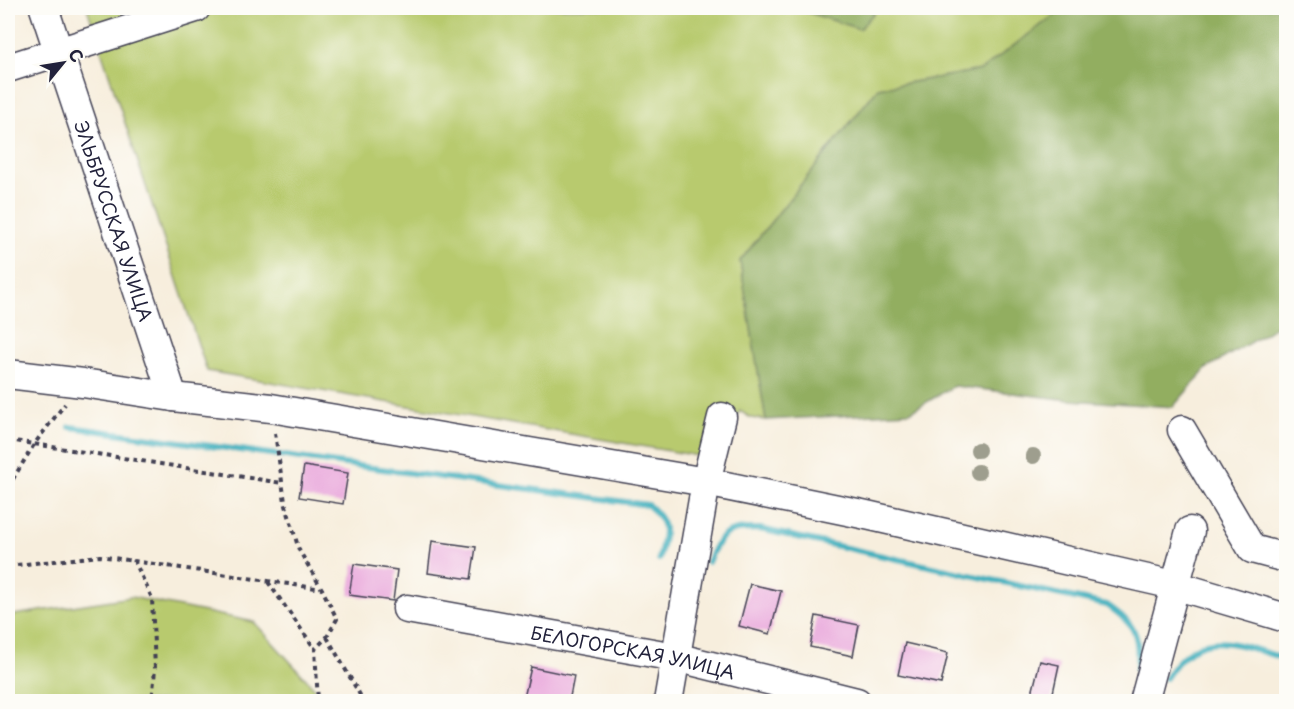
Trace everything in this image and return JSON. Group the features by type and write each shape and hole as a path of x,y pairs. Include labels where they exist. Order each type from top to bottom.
{"street":[{"name":"ЭЛЬБРУССКАЯ УЛИЦА","path":"44,8 173,398"},
{"path":"8,68 196,8"},
{"path":"8,374 83,382 173,398 271,408 706,482 862,514 1174,585 1287,618"},
{"path":"668,702 706,482 722,417"},
{"path":"1182,430 1252,549 1287,558"},
{"path":"1144,702 1190,531"},
{"name":"БЕЛОГОРСКАЯ УЛИЦА","path":"407,609 675,657 857,702"}],"path":[{"path":"8,487 35,443 83,382"},
{"path":"271,408 285,502 299,550 337,619 327,637 315,649"},
{"path":"8,440 282,483"},
{"path":"8,566 100,556 322,589"},
{"path":"134,560 152,598 155,669 152,702"},
{"path":"267,582 315,649 318,702"},
{"path":"327,637 364,702"},
{"path":"9,698 19,702"}],"green space":[{"path":"87,8 794,8 859,29 878,8 1064,8 981,70 878,88 740,261 766,420 751,418 740,411 721,442 698,456 207,371"},
{"path":"794,8 878,8 860,29"},
{"path":"1064,8 1286,8 1286,324 1281,324 1207,368 1173,407 1070,400 954,386 910,412 766,420 740,261 878,88 981,70"},
{"path":"131,597 254,622 326,701 8,701 8,616"}],"building":[{"path":"304,466 348,473 343,504 299,497"},
{"path":"432,541 476,547 471,579 428,573"},
{"path":"354,564 397,570 393,601 349,595"},
{"path":"750,584 781,591 770,634 739,626"},
{"path":"816,616 859,625 853,656 810,647"},
{"path":"905,643 948,653 941,684 898,675"},
{"path":"1040,661 1059,665 1051,702 1030,702"},
{"path":"531,667 574,676 569,702 541,702 524,698"}],"waterway":[{"path":"70,427 648,505 663,523 664,535 659,559"},
{"path":"708,562 717,544 726,534 732,531 760,529 1107,605 1134,631 1138,647 1137,669"},
{"path":"1166,678 1179,661 1192,650 1205,644 1220,642 1235,644 1286,659"}]}
